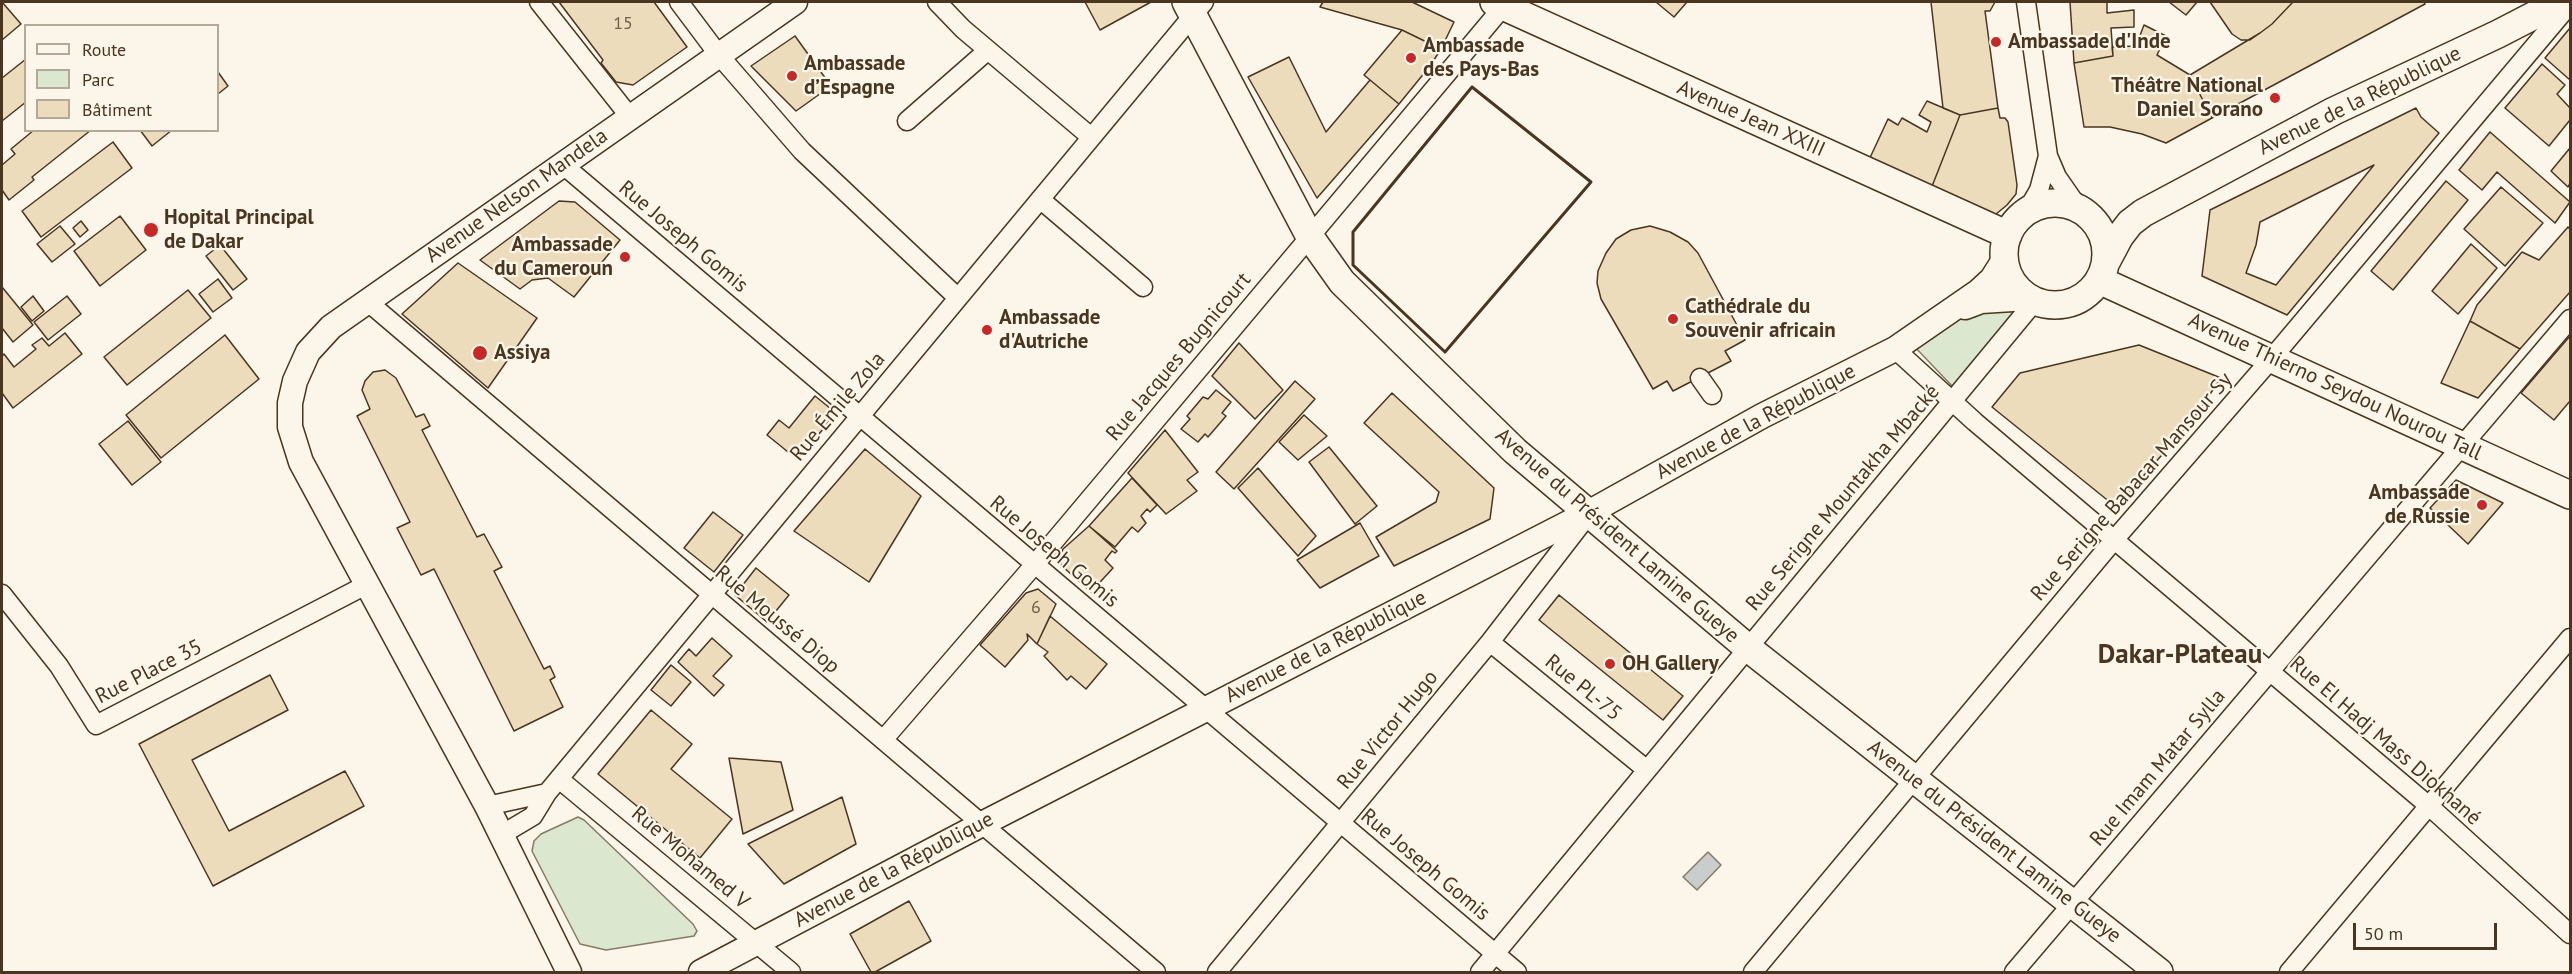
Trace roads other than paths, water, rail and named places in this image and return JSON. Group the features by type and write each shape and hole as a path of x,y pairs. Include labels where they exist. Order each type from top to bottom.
{"main road":[{"name":"Avenue de la République","path":"2102,272 2130,223 2161,203 2334,111 2560,2"},
{"name":"Avenue Jean XXIII","path":"1501,3 2006,248"},
{"name":"Avenue du Président Lamine Gueye","path":"1194,6 1310,237 1342,282 1515,451 1590,512 1748,648 2158,972"},
{"name":"Avenue de la République","path":"2080,210 2126,210 2161,203"},
{"path":"2062,204 2080,210 2099,229 2105,246 2102,272 2087,294 2071,303 2053,305 2032,300 2015,286 2006,269 2006,248 2018,220 2025,214 2042,205 2062,204"},
{"name":"Avenue Thierno Seydou Nourou Tall","path":"2102,272 2272,358 2571,495"}],"street":[{"path":"539,2 630,117"},
{"path":"679,2 718,54 802,152 825,176 958,298"},
{"name":"Avenue Nelson Mandela","path":"569,972 487,806 301,462 290,427 290,403 295,381 308,352 332,327 795,2"},
{"path":"937,2 963,30 1091,137"},
{"path":"2026,2 2048,156 2057,177 2080,210"},
{"name":"Rue Jacques Bugnicourt","path":"883,740 1035,564 1310,237 1501,3"},
{"name":"Rue Serigne Babacar Mansour Sy","path":"1753,972 2114,540 2272,358 2571,4"},
{"name":"Rue Émile Zola","path":"501,835 533,816 548,793 1091,137 1194,6"},
{"path":"907,121 987,51"},
{"path":"2025,214 2039,190 2048,156"},
{"name":"Rue Joseph Gomis","path":"562,164 1204,710 1517,972"},
{"path":"1040,199 1143,287"},
{"name":"Avenue de la République","path":"701,972 982,824 1590,512 1753,421 1895,349 1979,291 1992,279 2006,248"},
{"name":"Avenue de la République","path":"1946,315 1981,301 2032,300"},
{"name":"Rue Serigne Mountakha Mbacké","path":"1480,972 1952,401 2032,300"},
{"name":"Rue Moussé Diop","path":"368,302 1156,972"},
{"name":"Rue Imam Matar Sylla","path":"2014,972 2571,319"},
{"name":"Rue El Hadj Mass Diokhané","path":"1895,349 2114,540 2428,806 2571,934"},
{"path":"1700,378 1713,395"},
{"name":"Rue Victor Hugo","path":"1217,972 1490,642 1590,512"},
{"name":"Rue Place 35","path":"2,594 59,666 96,725 366,585"},
{"path":"2289,972 2571,638"},
{"name":"Rue PL-75","path":"1490,642 1647,770"},
{"name":"Rue Mohamed V","path":"560,779 791,972"},
{"path":"487,806 548,793"}],"place":[{"name":"Ambassade d'Inde","path":"1996,42"},
{"name":"Ambassade des Pays-Bas","path":"1411,58"},
{"name":"Ambassade d’Espagne","path":"792,76"},
{"name":"Théâtre National Daniel Sorano","path":"2275,98"},
{"name":"Hopital Principal de Dakar","path":"151,230"},
{"name":"Ambassade du Cameroun","path":"625,257"},
{"name":"Cathédrale du Souvenir africain","path":"1673,319"},
{"name":"Ambassade d'Autriche","path":"987,330"},
{"name":"Assiya","path":"480,353"},
{"name":"Ambassade de Russie","path":"2482,505"},
{"name":"OH Gallery","path":"1610,664"}],"district":[{"name":"Dakar-Plateau","path":"2180,655"}]}
